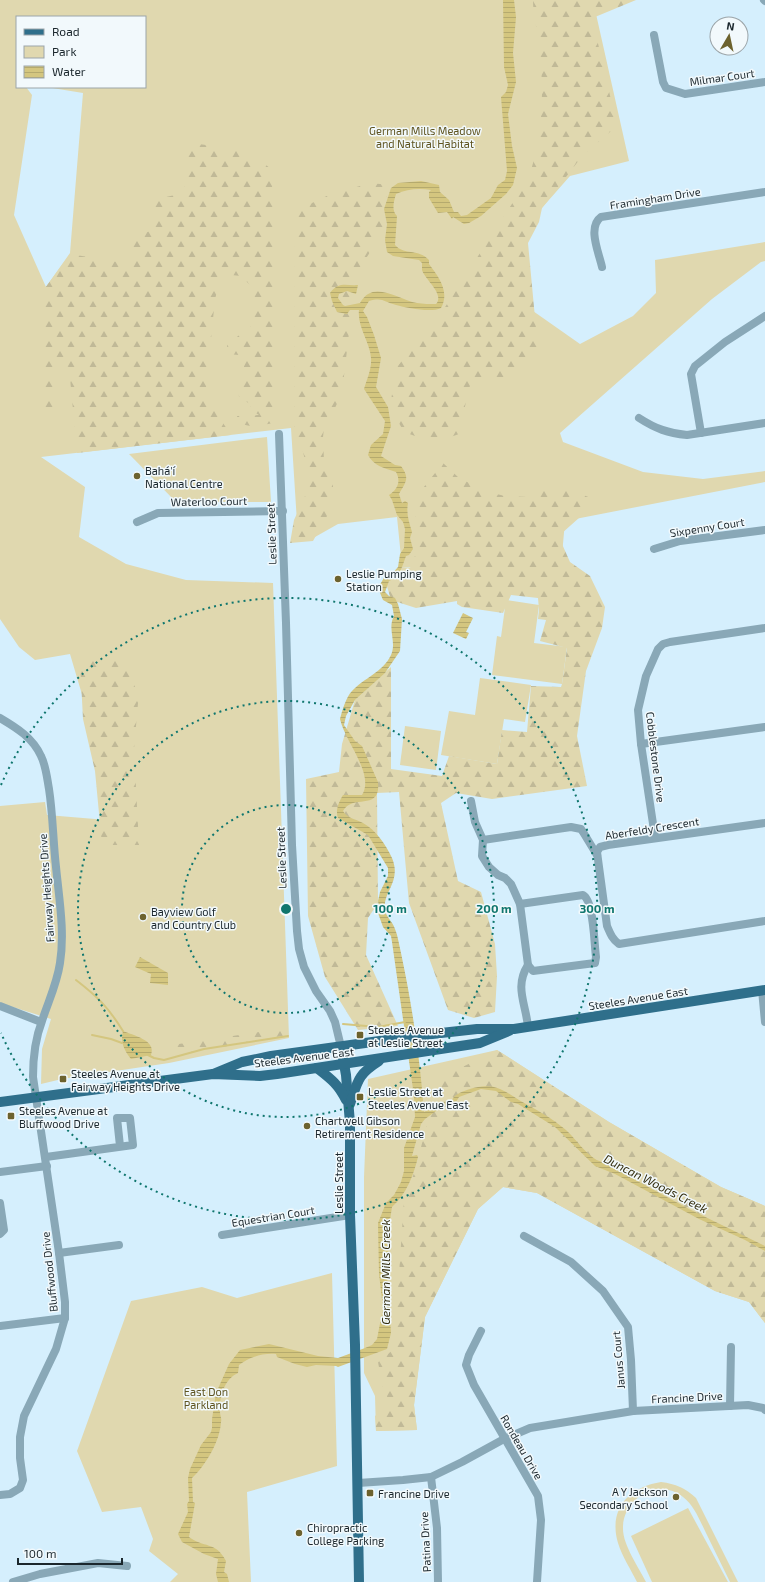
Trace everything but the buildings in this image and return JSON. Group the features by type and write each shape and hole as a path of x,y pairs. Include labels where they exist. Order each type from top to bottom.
{"main road":[{"name":"Steeles Avenue East","path":"213,1074 242,1062 254,1059 423,1035 477,1029 514,1029 763,990"},
{"name":"Steeles Avenue East","path":"0,1102 213,1074 260,1076 395,1057 480,1043 514,1029"},
{"name":"Leslie Street","path":"341,1047 349,1106 350,1215 356,1369 360,1582"},
{"path":"349,1106 360,1075 382,1058"},
{"path":"317,1068 332,1079 339,1087 349,1106"}],"street":[{"name":"Milmar Court","path":"654,35 663,82 666,88 685,94 765,82"},
{"name":"Framingham Drive","path":"602,267 594,228 597,220 602,217 765,192"},
{"path":"701,433 692,374 695,366 725,342 765,316"},
{"path":"639,418 654,428 675,434 687,435 765,423"},
{"name":"Leslie Street","path":"278,434 283,511 292,845 298,943 304,967 310,980 330,1011 335,1022 341,1047"},
{"name":"Waterloo Court","path":"137,522 158,513 283,511"},
{"name":"Sixpenny Court","path":"654,549 680,541 765,530"},
{"name":"Cobblestone Drive","path":"655,837 641,744 638,710 646,676 658,649 664,644 765,628"},
{"name":"Fairway Heights Drive","path":"0,718 19,729 42,757 48,780 52,812 59,891 62,950 52,994 41,1022 33,1060 33,1078 37,1096"},
{"path":"641,744 765,727"},
{"path":"471,801 474,822 483,840 482,856 489,867 511,884 520,904 528,966 533,971 595,963 596,956 592,917 590,904 586,897 583,895 520,904"},
{"name":"Aberfeldy Crescent","path":"765,823 655,837 608,845 600,847 597,852 607,926 610,935 619,944 765,921"},
{"path":"483,840 571,826 581,829 597,856"},
{"path":"528,966 524,972 521,983 523,1001 527,1013 528,1027"},
{"path":"763,990 765,1022"},
{"path":"0,1006 41,1022"},
{"name":"Bluffwood Drive","path":"0,1495 10,1494 20,1488 23,1480 20,1458 20,1437 24,1416 56,1349 65,1318 65,1302 59,1254 37,1096"},
{"path":"46,1157 120,1146"},
{"path":"0,1172 47,1166"},
{"path":"0,1203 4,1230 0,1234"},
{"name":"Equestrian Court","path":"222,1235 350,1215"},
{"name":"Janus Court","path":"524,1236 571,1262 603,1290 628,1327 633,1411"},
{"path":"59,1254 119,1245"},
{"path":"0,1326 65,1318"},
{"name":"Rondeau Drive","path":"481,1331 469,1355 466,1365 474,1385 538,1496 541,1520 537,1582"},
{"path":"730,1406 731,1347"},
{"name":"Francine Drive","path":"358,1483 403,1480 431,1476 462,1462 504,1439 530,1428 633,1411 748,1405 763,1408 765,1410"},
{"name":"Patina Drive","path":"431,1476 437,1528 438,1582"},
{"path":"13,1582 40,1574 98,1563 127,1566"}],"green space":[{"name":"German Mills Meadow and Natural Habitat","path":"0,0 612,0 594,5 629,161 570,176 534,217 512,264 533,311 580,344 633,316 656,293 655,260 765,242 765,261 761,262 712,299 560,433 563,442 643,472 703,479 765,471 765,482 565,521 560,578 402,567 397,517 338,524 315,537 298,538 291,428 41,457 85,487 79,537 126,564 186,580 273,583 289,1038 169,1063 62,1079 41,1084 42,1049 51,1019 0,1003 0,806 45,802 47,815 107,820 107,779 70,654 35,660 19,647 0,619","holes":["16,16 146,16 146,88 52,88 83,93 70,253 46,287 14,215 32,95 27,88 16,88"]},
{"path":"533,0 636,0 595,17 594,26 617,126 583,155 542,208 539,222 528,243 538,350 507,377 473,380 469,388 459,434 442,440 415,436 404,432 390,407 396,368 438,318 528,179 533,163 540,129 542,77"},
{"path":"199,144 246,151 248,159 253,167 261,161 271,169 275,221 273,423 251,426 238,422 237,416 259,415 251,410 250,404 239,397 238,386 243,372 247,350 239,355 228,354 227,345 243,332 250,329 255,290 241,276 222,274 215,299 206,389 211,405 231,435 77,453 69,367 56,364 53,412 43,411 45,288 70,254 118,262 131,257 127,249 126,239 153,230 159,217 148,209 157,199 184,193 186,152"},
{"path":"371,183 389,185 384,209 387,221 384,231 355,275 349,288 352,307 342,393 334,410 325,419 323,437 324,462 333,473 333,491 327,516 313,541 290,543 294,520 311,483 303,452 294,428 295,211 331,194"},
{"path":"267,437 271,502 176,502 129,454"},
{"path":"443,463 459,478 488,492 505,496 529,497 546,489 564,487 598,501 561,534 562,544 570,562 590,576 605,607 602,628 586,671 577,736 587,786 492,799 456,793 441,803 458,881 481,892 495,944 497,976 495,1012 474,1018 448,1010 409,903 399,792 377,793 378,903 368,918 366,955 398,1026 358,1030 325,977 308,916 306,779 339,772 342,744 355,700 391,667 391,769 442,776 449,756 497,764 502,730 527,732 531,686 561,687 562,684 567,648 540,641 546,620 538,619 538,598 511,595 503,613 462,607 457,604 457,601 416,608 391,600 386,583 402,567 410,568 417,550 418,531 414,505 416,497"},
{"path":"506,600 539,605 534,643 567,647 562,684 492,675 497,636 501,637"},
{"path":"96,656 116,660 129,672 137,692 138,703 134,749 139,845 102,845 95,771 83,719 80,661"},
{"path":"480,678 531,685 525,722 504,719 497,764 441,755 449,711 475,715"},
{"path":"405,726 441,731 436,770 400,765"},
{"path":"286,1028 287,1035 173,1056 172,1045"},
{"path":"497,1050 609,1122 721,1187 765,1206 765,1323 749,1302 715,1291 537,1193 503,1187 478,1209 425,1317 414,1405 417,1430 376,1431 375,1396 364,1373 364,1177 368,1079"},
{"path":"497,1050 609,1122 721,1187 765,1206 765,1323 749,1302 715,1291 537,1193 503,1187 478,1209 425,1317 414,1405 417,1430 376,1431 375,1416 391,1404 383,1389 378,1362 394,1349 404,1200 416,1168 431,1106 434,1081"},
{"name":"East Don Parkland","path":"332,1273 337,1466 247,1492 251,1582 170,1582 178,1574 149,1551 153,1539 141,1507 102,1512 77,1451 131,1301 202,1287 237,1298"},
{"path":"661,1482 680,1487 696,1498 738,1582 730,1582 699,1518 687,1500 673,1491 663,1489 653,1490 643,1494 635,1500 628,1509 624,1518 623,1529 626,1542 646,1582 637,1582 618,1543 616,1520 619,1510 631,1495 639,1489"},
{"path":"688,1508 728,1582 652,1582 631,1536"}],"water":[{"name":"German Mills Creek","path":"503,0 514,0 516,17 513,53 516,82 508,114 512,146 517,168 513,185 506,194 481,216 469,223 464,224 453,217 452,219 447,212 438,213 429,198 429,192 431,190 413,189 396,194 394,200 394,211 397,216 395,245 403,250 425,256 429,260 429,264 440,279 444,290 443,302 441,308 425,310 412,309 381,300 374,300 369,301 363,311 374,335 381,358 376,387 388,407 391,426 381,456 395,465 401,466 404,470 406,480 399,494 402,503 405,501 408,503 407,507 412,532 410,538 413,549 409,555 406,556 402,568 396,577 389,581 385,592 389,596 395,598 402,619 400,651 385,673 355,700 346,716 344,725 355,741 362,746 378,782 378,791 375,797 371,800 353,803 347,806 343,811 350,817 368,826 384,843 392,858 395,874 386,898 385,910 396,932 405,973 418,1052 424,1112 440,1103 452,1100 457,1094 470,1089 485,1086 500,1089 537,1110 566,1130 592,1157 689,1209 765,1246 765,1251 699,1219 615,1174 595,1166 555,1127 518,1104 511,1102 496,1091 481,1089 459,1097 456,1102 443,1106 425,1119 421,1124 412,1156 417,1155 418,1157 414,1170 409,1184 401,1197 392,1207 388,1233 389,1250 386,1261 391,1333 387,1349 338,1367 316,1365 307,1367 277,1357 276,1354 261,1355 247,1360 239,1365 238,1373 229,1380 223,1390 220,1401 221,1421 218,1437 207,1460 192,1478 193,1502 195,1503 189,1537 199,1543 218,1550 226,1561 224,1572 227,1574 229,1582 218,1582 216,1574 218,1559 204,1554 182,1542 178,1534 188,1512 188,1478 190,1469 201,1445 211,1432 216,1393 229,1364 240,1350 269,1344 318,1356 338,1358 372,1345 377,1339 383,1308 379,1274 378,1223 386,1203 394,1195 401,1182 404,1171 404,1148 415,1117 414,1096 391,936 383,927 378,913 380,892 388,876 388,868 368,835 338,818 337,812 343,795 362,795 365,787 365,778 362,768 347,738 340,719 344,704 350,694 357,686 388,661 393,650 391,626 394,616 392,605 383,600 378,588 385,576 390,576 398,567 400,554 404,548 405,529 403,522 397,515 389,495 398,485 398,475 396,472 383,468 373,462 368,455 371,445 383,434 385,421 364,389 370,370 371,358 360,322 359,310 350,310 347,314 337,312 330,293 333,289 340,285 358,285 356,294 347,291 339,294 338,298 345,306 360,303 365,296 372,292 378,291 386,292 417,303 436,304 438,296 434,287 422,270 422,263 419,260 393,256 387,252 385,240 387,224 384,209 391,188 398,183 421,181 439,185 440,192 449,200 454,212 458,212 461,216 467,215 491,198 498,185 505,180 507,171 501,97 506,92 508,85 504,67"},
{"path":"463,613 473,618 466,632 469,633 466,639 453,633"},
{"path":"140,957 168,973 168,985 150,983 151,974 135,967"},
{"path":"123,1031 137,1036 147,1042 152,1050 151,1055 131,1059 123,1046"}],"waterway":[{"path":"76,980 102,1003 123,1031"},
{"path":"343,1024 378,1027 405,1022"},
{"path":"92,1035 122,1043"},
{"path":"148,1055 164,1060 204,1049 288,1036"}],"place":[{"name":"Bahá'í National Centre","path":"137,476"},
{"name":"Leslie Pumping Station","path":"338,579"},
{"name":"Bayview Golf and Country Club","path":"143,917"},
{"name":"Steeles Avenue at Leslie Street","path":"360,1035"},
{"name":"Steeles Avenue at Fairway Heights Drive","path":"63,1079"},
{"name":"Leslie Street at Steeles Avenue East","path":"360,1097"},
{"name":"Steeles Avenue at Bluffwood Drive","path":"11,1116"},
{"name":"Chartwell Gibson Retirement Residence","path":"307,1126"},
{"name":"Francine Drive","path":"370,1493"},
{"name":"A Y Jackson Secondary School","path":"676,1497"},
{"name":"Chiropractic College Parking","path":"299,1533"}],"water label":[{"name":"Duncan Woods Creek","path":"656,1183"}]}
